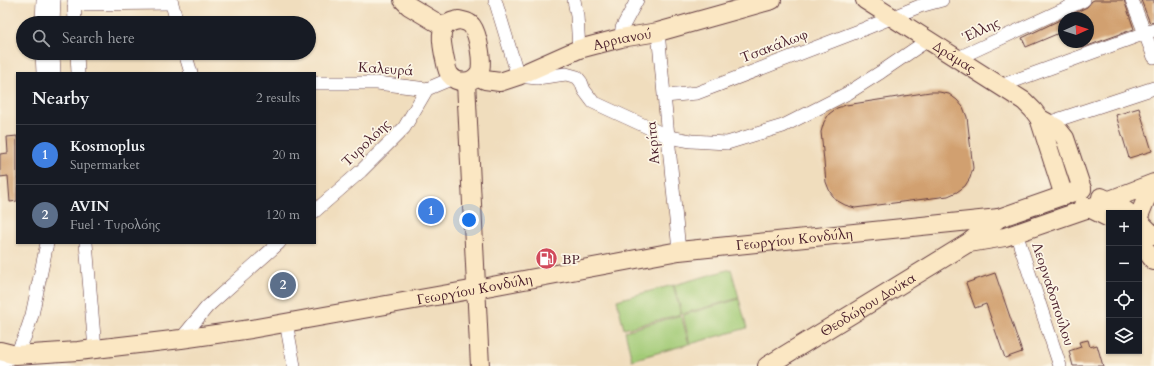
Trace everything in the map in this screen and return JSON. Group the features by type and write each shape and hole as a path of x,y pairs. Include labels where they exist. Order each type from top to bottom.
{"street":[{"path":"42,16 43,0"},
{"path":"53,16 54,0"},
{"path":"403,0 409,6 444,27"},
{"path":"495,0 518,76 537,78 566,74 576,77 594,102 669,137 691,141 727,143 784,126 854,89 928,40"},
{"path":"574,0 577,16 579,50"},
{"path":"622,38 622,28 637,0"},
{"name":"Αρριανού","path":"466,79 500,82 579,50 622,38 658,32 772,0"},
{"name":"Δράμας","path":"865,0 1024,101 1044,121 1057,128 1065,138 1082,190"},
{"name":"Τσακάλωφ","path":"665,96 697,93 920,6 942,0"},
{"name":"Έλλης","path":"956,59 1084,0"},
{"path":"1132,0 1150,32 1154,57"},
{"path":"75,16 74,2 171,1 175,16"},
{"path":"453,20 469,23 476,32 481,59 480,71 466,79 447,70 441,38 444,27 453,20"},
{"name":"Ακρίτα","path":"658,32 679,251"},
{"path":"1000,86 1150,32"},
{"path":"42,60 43,72"},
{"path":"53,60 54,72"},
{"path":"77,60 78,72"},
{"path":"187,60 191,72"},
{"path":"466,79 480,366"},
{"name":"Καλευρά","path":"316,83 377,83 427,88 466,79"},
{"name":"Τυρολόης","path":"316,210 361,171 404,128 427,88"},
{"path":"1044,121 1154,88"},
{"name":"Δράμας","path":"1044,121 1064,196"},
{"path":"1064,196 1089,208 1109,209 1154,182"},
{"path":"1082,190 1109,209"},
{"name":"Θεοδώρου Δούκα","path":"774,364 968,243 999,218 1082,190"},
{"path":"1142,210 1146,200 1154,190"},
{"name":"Θεοδώρου Δούκα","path":"968,243 1005,237 1089,208"},
{"name":"Γεωργίου Κονδύλη","path":"0,364 13,357 95,350 181,339 286,322 476,289 679,251 999,218"},
{"path":"1142,225 1154,236"},
{"name":"Λεορναδοπούλου","path":"1016,233 1060,366"},
{"path":"13,357 25,336 32,315 47,244"},
{"path":"86,244 95,350"},
{"path":"181,339 207,307 278,244"},
{"path":"1142,246 1154,261"},
{"path":"286,322 294,366"}],"green space":[{"path":"731,269 739,298 682,314 674,285"},
{"path":"673,285 681,314 624,329 617,300"},
{"path":"739,299 747,328 690,344 683,315"},
{"path":"681,315 689,344 632,360 625,331"}],"building":[{"path":"1124,0 1134,29 1094,44 1094,12 1077,12 1087,7 1092,1"},
{"path":"1141,0 1154,0 1154,22 1150,23"},
{"path":"1058,21 1058,34 1026,47 1022,38"},
{"path":"930,92 949,94 963,107 967,117 973,168 970,178 965,186 948,196 855,208 836,200 830,192 826,182 821,132 824,122 829,114 837,108 846,105"},
{"path":"1139,108 1152,151 1129,158 1116,115"},
{"path":"16,136 16,201 10,202 8,176 0,177 0,154 8,153 7,137"},
{"path":"995,273 1022,352 1005,358 986,304 975,308 966,283"},
{"path":"1088,340 1090,347 1097,345 1103,366 1073,366 1069,351 1081,347 1079,342"}],"place":[{"name":"Kosmoplus","path":"431,211"},
{"name":"BP","path":"546,259"},
{"name":"AVIN","path":"283,285"}]}
